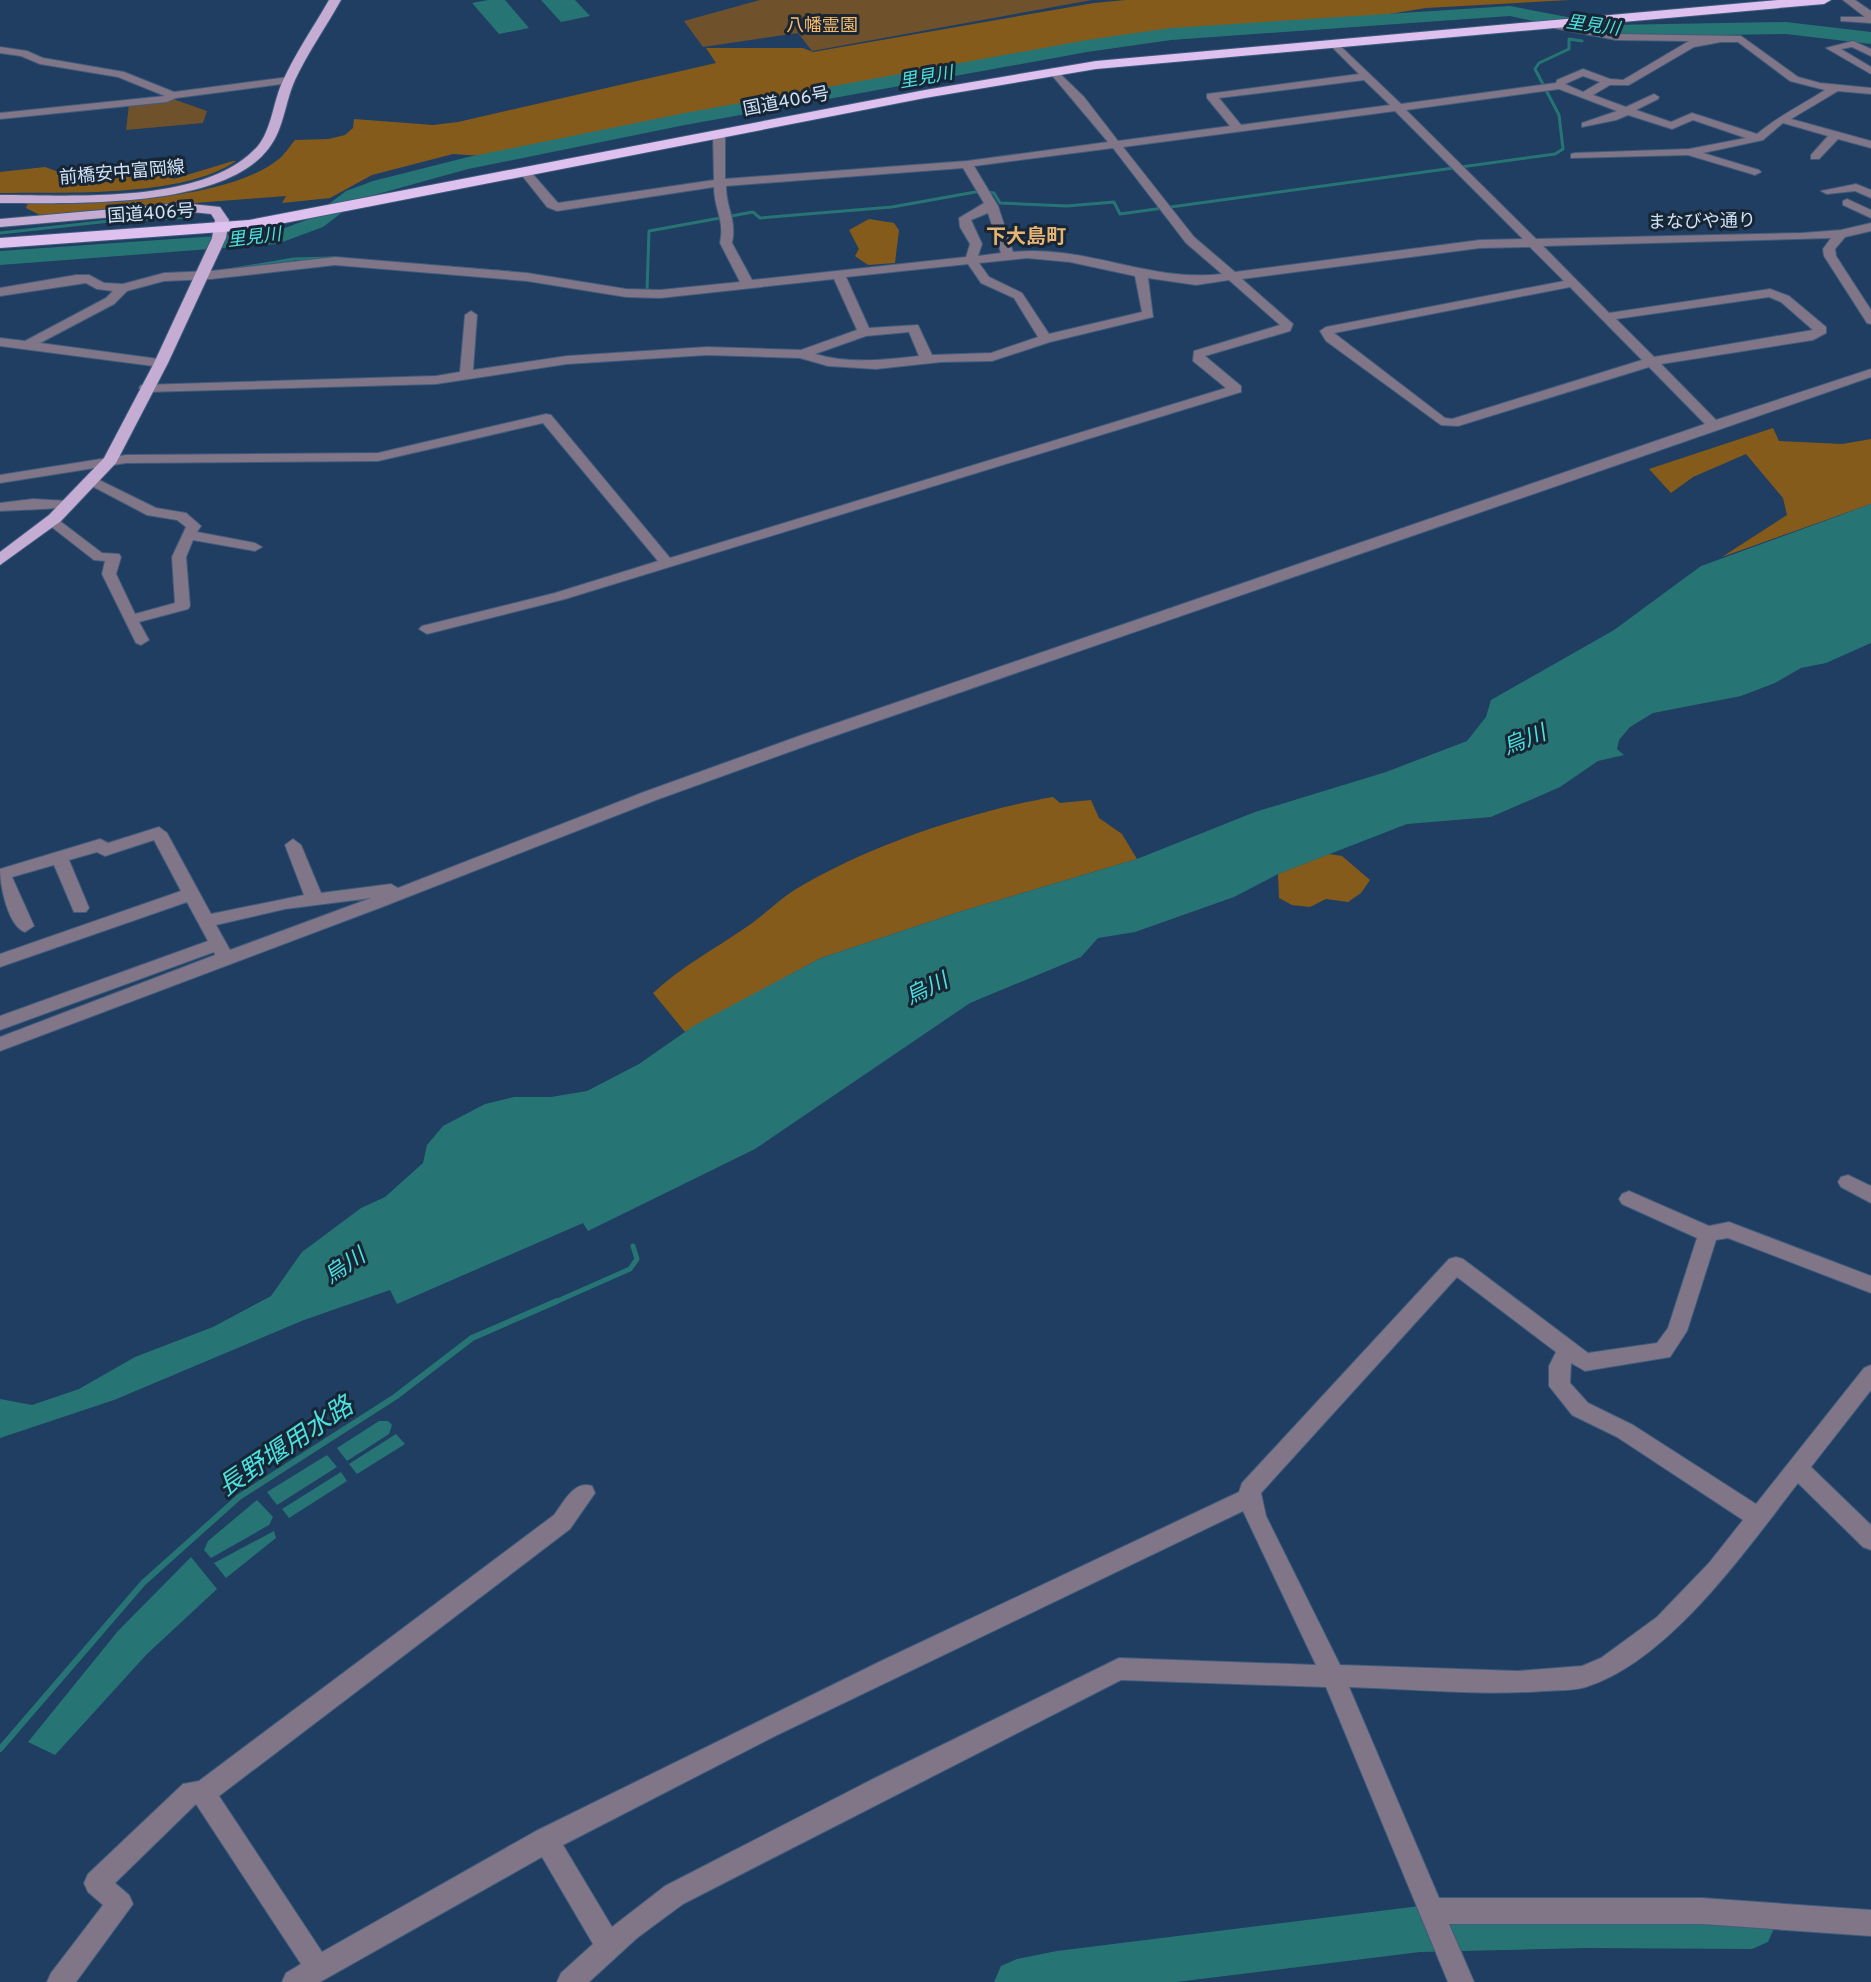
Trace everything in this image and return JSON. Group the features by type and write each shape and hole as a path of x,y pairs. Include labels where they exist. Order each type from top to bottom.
{"highway":[{"name":"国道406号","path":"0,243 218,238 348,206 1054,71 1824,0"}],"main road":[{"name":"前橋安中富岡線","path":"0,199 150,193 184,188 231,175 248,165 266,144 289,80 335,0"},
{"name":"前橋安中富岡線","path":"0,223 203,207 220,215 218,238"},
{"path":"0,560 69,505 111,460 161,363 218,238"}],"street":[{"path":"1848,0 1871,18"},
{"path":"1845,19 1871,18"},
{"path":"1556,24 1616,37 1682,32 1747,41 1794,79 1835,88 1871,91"},
{"path":"1561,82 1583,72 1608,82 1625,83 1691,44 1725,38"},
{"path":"1335,44 1714,425"},
{"path":"1871,53 1853,44 1831,48 1871,71"},
{"path":"0,50 23,53 40,61 120,74 173,95"},
{"path":"427,629 560,596 1236,389 1198,358 1199,354 1285,328 1287,324 1190,240 1054,71"},
{"path":"1239,130 1211,96 1367,76"},
{"path":"0,116 167,99 173,95 289,80"},
{"path":"1584,96 1608,82"},
{"path":"526,173 553,207 719,183 967,164 1560,86 1672,126 1692,116 1759,138"},
{"path":"1575,156 1693,153 1759,138 1781,119 1804,109 1835,88"},
{"path":"1586,125 1654,97"},
{"path":"1781,119 1871,145"},
{"path":"1672,126 1674,134 1710,148"},
{"path":"719,134 721,202 730,225 726,243 748,285"},
{"path":"1815,157 1835,135"},
{"path":"1679,167 1693,153"},
{"path":"1693,153 1755,172"},
{"path":"967,164 990,204 1008,256"},
{"path":"1827,191 1856,187 1871,194"},
{"path":"1847,203 1871,214"},
{"path":"990,204 983,211 965,218 966,227 976,244 971,260 985,280 1004,285 1028,304 1032,322 1046,339"},
{"name":"まなびや通り","path":"123,288 164,277 335,261 527,277 626,293 660,294 1008,256 1065,256 1141,274 1196,281 1480,244 1841,234 1871,227"},
{"path":"1841,234 1829,249 1830,256 1871,320"},
{"path":"146,388 466,377 567,360 640,354 738,351 801,354 855,365 992,357 1046,339 1149,314 1141,274"},
{"path":"839,275 864,332"},
{"path":"0,292 76,279 89,279 101,286 123,288"},
{"path":"1573,283 1326,331 1331,338 1441,421 1453,423 1650,362 1813,336 1821,330 1785,299 1770,293 1605,317"},
{"path":"26,346 103,305 123,288"},
{"path":"466,377 471,315"},
{"path":"801,354 864,332 913,328 927,359"},
{"path":"0,342 161,363"},
{"path":"0,1023 417,887 650,796 808,739 1871,373"},
{"path":"0,479 111,460 378,457 546,418 667,563"},
{"path":"93,481 152,512 181,516 194,526 179,557 183,606 130,620"},
{"path":"0,507 33,503 69,505"},
{"path":"51,521 99,557 114,557 109,574 141,640"},
{"path":"188,535 255,547"},
{"path":"25,926 1,874 100,845 105,850 159,833 222,951"},
{"path":"293,845 315,900"},
{"path":"59,857 80,908"},
{"path":"206,921 285,903 417,887"},
{"path":"0,961 192,894"},
{"path":"0,1044 222,951"},
{"path":"1848,1182 1871,1195"},
{"path":"1629,1199 1708,1234 1720,1229 1729,1230 1871,1285"},
{"path":"1461,1982 1333,1676 1255,1516 1250,1490 1456,1265 1585,1362 1663,1351 1677,1331 1708,1234"},
{"path":"1568,1349 1559,1366 1560,1386 1580,1409 1625,1431 1757,1517"},
{"path":"570,1982 608,1945 674,1895 1119,1669 1518,1682 1583,1677 1609,1666 1641,1645 1686,1606 1871,1374"},
{"path":"1797,1468 1871,1540"},
{"path":"60,1982 120,1904 97,1883 192,1792 203,1793 562,1522 584,1493"},
{"path":"295,1982 545,1839 813,1704 1250,1497"},
{"path":"203,1793 318,1968"},
{"path":"545,1839 608,1945"},
{"path":"1438,1925 1702,1911 1871,1923"}],"green space":[{"name":"八幡霊園","path":"760,0 1092,0 812,51 798,33 703,47 684,21"},
{"path":"173,99 207,111 203,123 126,130 129,104"}],"shaded area":[{"path":"1126,0 1570,0 1426,8 1365,18 1175,32 908,73 641,129 483,156 453,154 372,175 330,198 282,203 286,196 40,215 26,208 28,203 123,201 194,192 256,173 279,159 295,140 345,135 353,128 354,119 433,125 458,122 716,63 706,48 803,48 813,52"},
{"path":"236,161 213,173 155,187 89,192 0,193 0,172 45,167 70,176 153,170 174,179"},
{"path":"869,219 894,223 899,230 895,263 868,265 855,256 859,249 849,230"},
{"path":"1773,428 1779,441 1842,444 1871,439 1871,504 1722,557 1787,515 1783,498 1746,454 1693,477 1671,493 1649,469"},
{"path":"1053,797 1060,803 1091,800 1099,818 1122,834 1137,859 959,912 821,958 685,1032 653,993 789,894 824,873 920,832 988,811"},
{"path":"1329,854 1342,856 1370,880 1361,893 1348,902 1326,899 1310,907 1292,905 1279,898 1278,874"}],"water":[{"path":"505,0 529,28 499,34 472,3"},
{"path":"541,0 575,0 590,16 561,22"},
{"name":"烏川","path":"1871,504 1871,643 1826,663 1801,668 1775,683 1741,696 1653,713 1630,727 1619,740 1617,749 1624,755 1598,761 1560,787 1491,817 1407,824 1278,874 1234,897 1135,932 1098,938 1081,957 970,1003 755,1149 588,1231 583,1223 397,1304 390,1290 304,1320 114,1400 0,1438 0,1399 32,1405 79,1389 135,1357 213,1327 271,1296 302,1252 361,1208 385,1197 423,1163 427,1145 443,1126 485,1104 514,1097 551,1097 587,1091 639,1064 695,1025 821,958 959,912 1137,859 1255,812 1386,772 1467,741 1486,717 1491,700 1614,630 1701,566"},
{"path":"379,1421 388,1421 392,1425 389,1434 347,1461 337,1448"},
{"path":"396,1434 405,1444 357,1474 349,1464"},
{"path":"327,1455 337,1467 277,1505 267,1492"},
{"path":"341,1472 347,1481 289,1518 282,1509"},
{"path":"257,1500 273,1517 269,1525 211,1558 204,1550 208,1541"},
{"path":"274,1531 276,1538 226,1578 214,1563"},
{"path":"191,1557 217,1589 147,1654 55,1755 28,1742 118,1631"}],"waterway":[{"name":"里見川","path":"0,258 277,238 316,223 353,195 468,163 685,119 1087,46 1171,34 1510,11 1609,31 1786,28 1871,38"},
{"path":"643,291 647,291 649,231 753,212 760,218 892,207 981,191 994,193 1000,203 1067,206 1114,202 1120,214 1555,154 1563,149 1559,115 1535,69 1539,63 1569,49 1569,39 1582,41"},
{"path":"0,233 110,221 192,217"},
{"path":"234,269 294,259 331,258 511,272"},
{"name":"長野堰用水路","path":"553,1303 630,1269 637,1259 633,1246"},
{"name":"長野堰用水路","path":"0,1749 143,1583 239,1497 395,1397 472,1338 557,1301"},
{"path":"1017,1982 1057,1974 1420,1929 1586,1925 1752,1926"}],"district":[{"name":"下大島町","path":"1026,236"}]}
